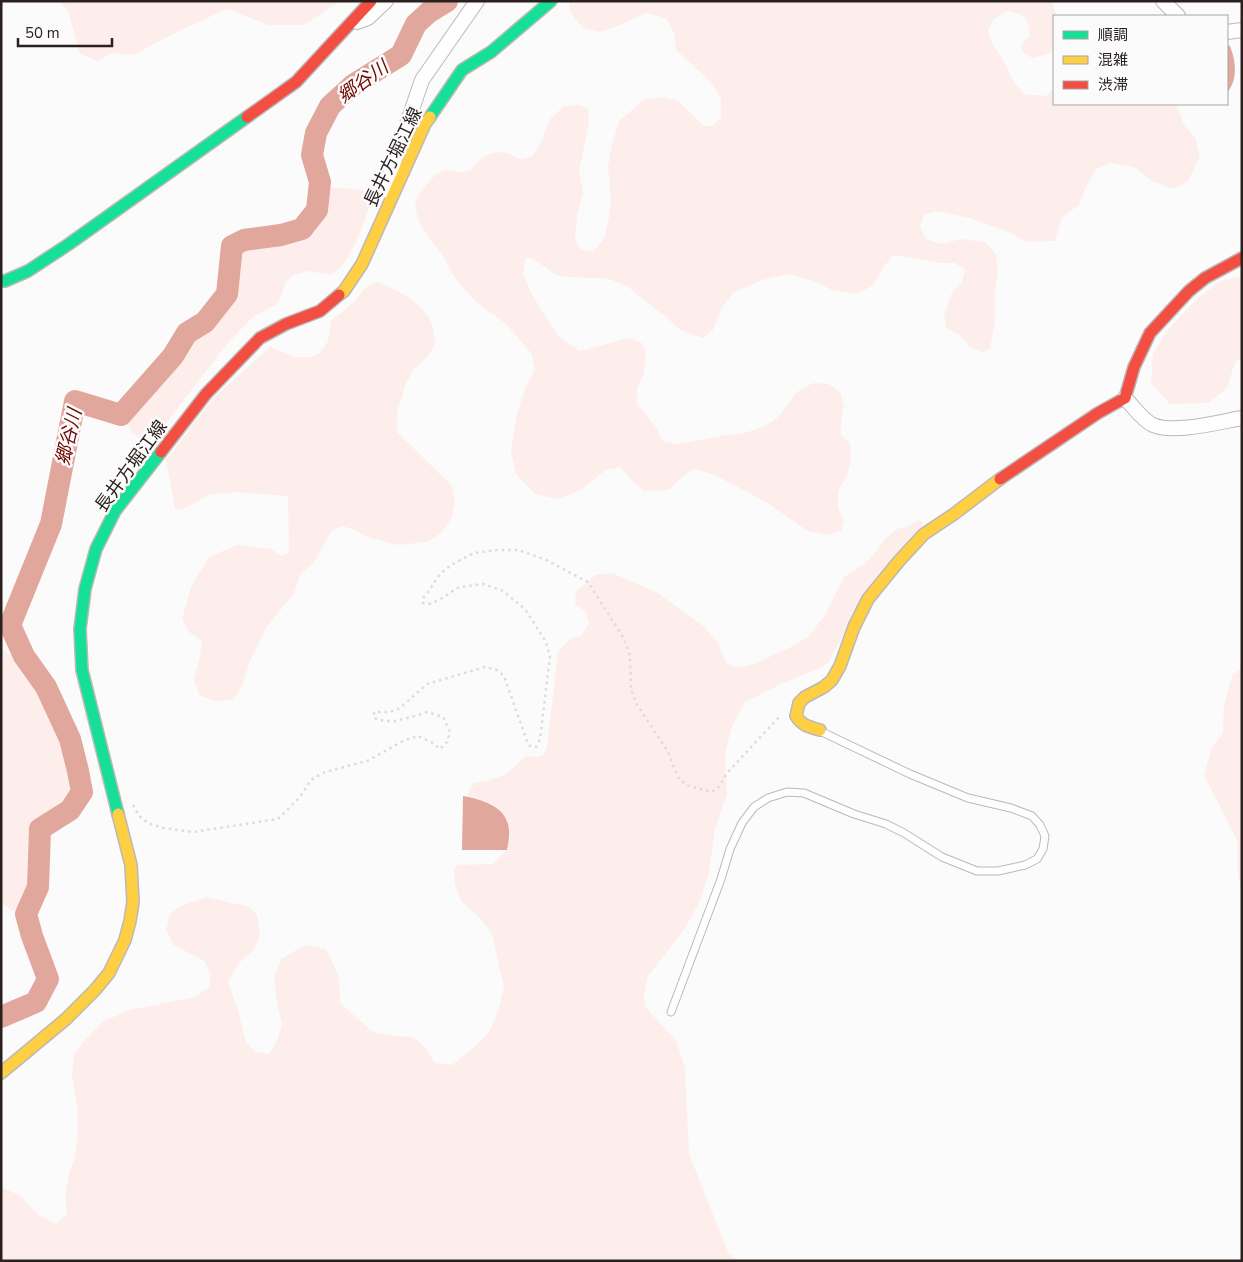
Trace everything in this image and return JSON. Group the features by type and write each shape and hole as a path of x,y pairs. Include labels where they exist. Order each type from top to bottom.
{"main road":[{"path":"1,281 28,271 69,244 296,82 371,1"},
{"name":"長井方堀江線","path":"1,1073 66,1019 95,990 109,973 118,956 130,921 133,902 131,865 82,670 80,629 85,589 96,549 115,511 206,394 260,338 286,324 320,311 344,291 362,264 425,124 462,70 491,52 551,1"},
{"path":"820,730 805,726 799,721 796,716 799,703 832,680 840,666 854,628 868,599 899,561 924,534 954,514 988,487 1098,413 1125,398 1134,367 1150,333 1189,290 1242,258"}],"street":[{"path":"350,24 368,18 386,1"},
{"path":"390,201 391,171 422,80 477,1"},
{"path":"1164,1 1177,15"},
{"path":"1228,32 1242,30"},
{"path":"1125,398 1152,425 1166,428 1182,428 1242,418"}],"lane":[{"path":"671,1012 721,879 730,849 742,823 754,807 768,798 788,792 804,792 854,814 886,824 942,857 977,871 998,871 1025,865 1036,859 1043,849 1045,836 1040,825 1032,816 1011,808 960,794 910,774 820,730"}],"path":[{"path":"132,803 139,816 148,823 163,828 193,832 278,819 299,798 311,780 325,772 367,761 405,740 418,736 433,743 440,749 447,742 450,732 442,717 427,712 394,721 384,721 374,718 374,712 390,712 400,708 427,684 485,668 497,670 504,676 527,740 530,746 536,747 540,739 550,657 546,642 525,609 503,591 483,584 459,587 439,600 429,604 423,603 422,598 440,574 451,564 474,552 518,550 544,559 588,582 623,637 630,655 631,689 636,703 667,750 678,777 686,785 712,792 719,787 727,773 778,718 786,711 797,709"}],"shaded area":[{"path":"60,1 340,1 304,25 268,25 227,9 133,55 113,53 97,61 80,54 68,11"},
{"path":"570,1 1051,1 1057,15 1053,15 1053,50 1049,54 1032,58 1024,53 1021,47 1030,36 1027,21 1022,16 1007,11 992,21 988,31 991,41 1007,67 1014,83 1025,94 1046,96 1053,90 1053,105 1178,105 1184,125 1195,137 1200,156 1188,181 1173,189 1152,181 1136,168 1112,163 1096,169 1079,205 1062,217 1055,241 1026,242 1007,231 969,218 937,211 924,215 920,227 926,239 941,244 961,239 985,242 996,254 998,272 995,290 995,322 990,348 983,353 969,346 958,334 946,328 944,316 952,292 962,282 965,269 955,263 940,263 893,255 872,286 856,294 834,291 814,281 789,274 762,280 733,293 722,308 713,330 703,338 680,330 627,286 606,278 558,276 533,259 525,258 523,273 531,293 559,337 580,351 629,338 642,343 646,353 644,374 637,388 637,404 656,427 663,441 677,444 742,434 765,426 777,418 797,392 813,383 829,384 840,392 844,406 841,420 841,435 850,443 851,460 847,476 838,491 838,507 844,522 841,531 826,535 808,531 764,501 715,475 694,469 683,476 669,490 644,491 620,467 606,470 581,490 559,499 535,494 516,474 511,452 517,414 525,389 535,370 531,353 507,325 473,299 453,275 442,254 418,220 415,205 420,192 435,175 444,170 470,171 477,162 490,154 501,152 522,159 533,156 550,119 564,106 579,105 588,109 589,122 579,171 583,192 577,216 575,241 582,250 593,252 604,239 609,218 611,200 608,167 619,121 645,99 664,97 678,101 704,126 712,126 721,118 721,99 711,82 676,50 674,33 666,18 645,13 620,25 599,32 583,28 569,8"},
{"path":"1228,45 1230,46 1235,64 1231,88 1228,92"},
{"path":"335,187 367,191 372,198 357,240 339,269 331,275 309,271 293,275 285,283 280,300 275,305 253,317 226,345 163,427 149,437 140,439 132,433 127,422 129,412 175,357 189,335 206,323 229,295 235,248 245,243 282,238 302,232 319,211 328,189"},
{"path":"1242,276 1242,359 1235,362 1227,388 1208,403 1170,404 1151,383 1153,354 1167,331 1195,301 1220,281"},
{"path":"377,282 414,302 425,313 432,326 436,343 428,356 413,370 405,386 397,413 397,432 452,486 455,503 451,519 441,533 427,542 398,545 367,537 353,529 342,526 331,532 314,562 300,575 294,593 266,628 250,661 241,689 233,700 216,701 199,695 194,679 202,641 189,632 182,619 191,587 209,557 237,545 271,549 281,556 289,553 288,496 236,492 209,495 181,510 175,509 166,460 213,398 270,347 296,357 311,357 320,353 328,341 331,321 354,302 365,288"},
{"path":"918,520 923,522 917,535 846,630 828,663 745,702 731,729 725,755 727,794 715,829 709,872 700,901 684,930 648,976 644,994 645,1007 676,1040 685,1068 689,1154 728,1252 739,1261 1,1261 1,1187 21,1196 38,1215 56,1224 67,1214 65,1194 69,1173 75,1157 78,1130 77,1105 72,1075 74,1055 85,1040 104,1021 130,1010 195,997 209,987 211,974 204,961 174,945 166,930 170,914 181,906 207,897 249,907 257,915 260,935 254,950 239,963 228,981 246,1042 255,1052 269,1054 277,1041 282,1025 274,977 281,959 305,945 326,949 339,976 340,1003 373,1032 413,1037 426,1048 435,1063 452,1065 489,1032 498,1011 504,988 492,934 481,919 461,901 455,884 454,872 457,865 493,864 507,850 510,837 506,819 495,806 468,796 470,788 473,783 505,775 526,756 543,756 547,747 558,651 571,638 581,636 589,624 586,612 575,604 576,591 596,575 612,573 658,593 703,626 717,641 726,663 736,668 754,664 789,648 809,636 825,615 844,577 866,563 887,537 897,529 909,526"},
{"path":"1,649 14,656 38,690 64,739 70,760 71,794 53,808 33,829 31,876 26,898 13,911 1,902"},
{"path":"1242,668 1242,885 1238,877 1237,840 1204,775 1211,750 1223,733 1224,705 1232,676"},
{"path":"463,796 488,803 503,814 508,823 509,831 507,850 462,850"}],"waterway":[{"name":"郷谷川","path":"1,1017 36,1002 48,979 26,914 38,887 40,829 70,810 82,792 70,739 46,687 24,656 10,625 51,524 75,401 121,415 173,356 187,333 205,322 227,294 232,246 244,240 281,235 302,229 317,210 320,182 312,155 316,133 330,106 353,85 401,55 416,24 429,12 447,1"}],"traffic: fast":[{"path":"430,117 462,70 491,52 551,1"},
{"path":"1,281 28,271 69,244 247,117"},
{"path":"118,814 82,670 80,629 85,589 96,549 115,511 161,452"}],"traffic: slow":[{"path":"339,295 344,291 362,264 425,124 430,117"},
{"path":"820,730 806,726 798,719 796,716 799,703 832,680 840,666 854,627 868,599 924,534 1000,479"},
{"path":"1,1073 66,1019 95,990 109,973 125,940 133,902 131,865 118,814"}],"traffic: jam":[{"path":"247,117 296,82 371,1"},
{"path":"1000,479 1098,413 1125,398 1134,367 1150,333 1189,291 1205,278 1242,258"},
{"path":"161,452 206,394 260,338 286,324 320,311 339,295"}]}
